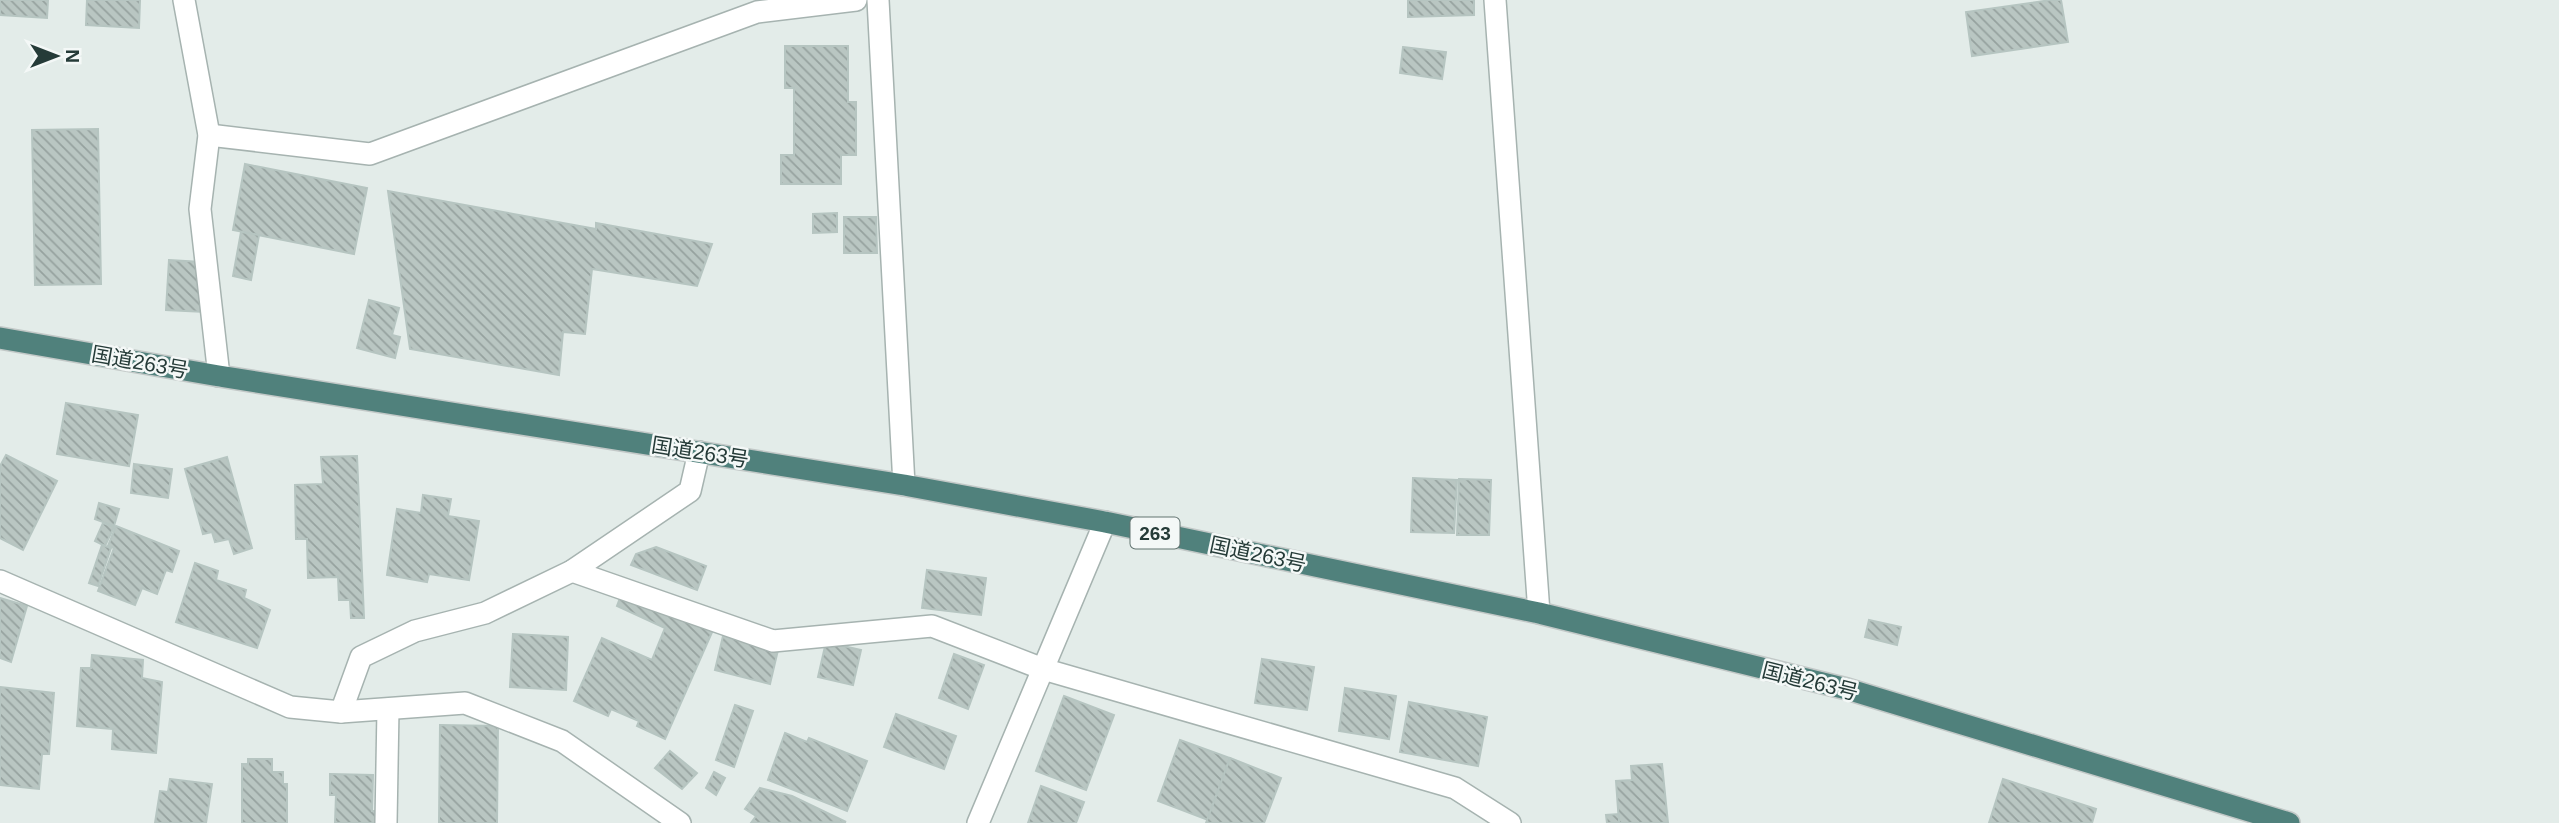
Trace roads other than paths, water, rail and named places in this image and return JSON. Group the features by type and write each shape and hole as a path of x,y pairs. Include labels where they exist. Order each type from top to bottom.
{"highway":[{"name":"国道263号","path":"0,338 219,376 904,485 1105,522 1539,613 1847,689 2289,823"}],"street":[{"path":"184,0 209,135 200,209 219,376"},
{"path":"209,135 370,154 757,12 856,0"},
{"path":"878,0 904,485"},
{"path":"1495,0 1539,613"},
{"path":"341,712 361,657 415,631 485,613 572,571 690,491 699,452"},
{"path":"978,823 1105,522"},
{"path":"572,571 774,640 932,626 1043,669 1455,788 1510,823"},
{"path":"0,581 290,706 341,712 465,703 562,741 680,823"},
{"path":"386,823 388,709"}]}
